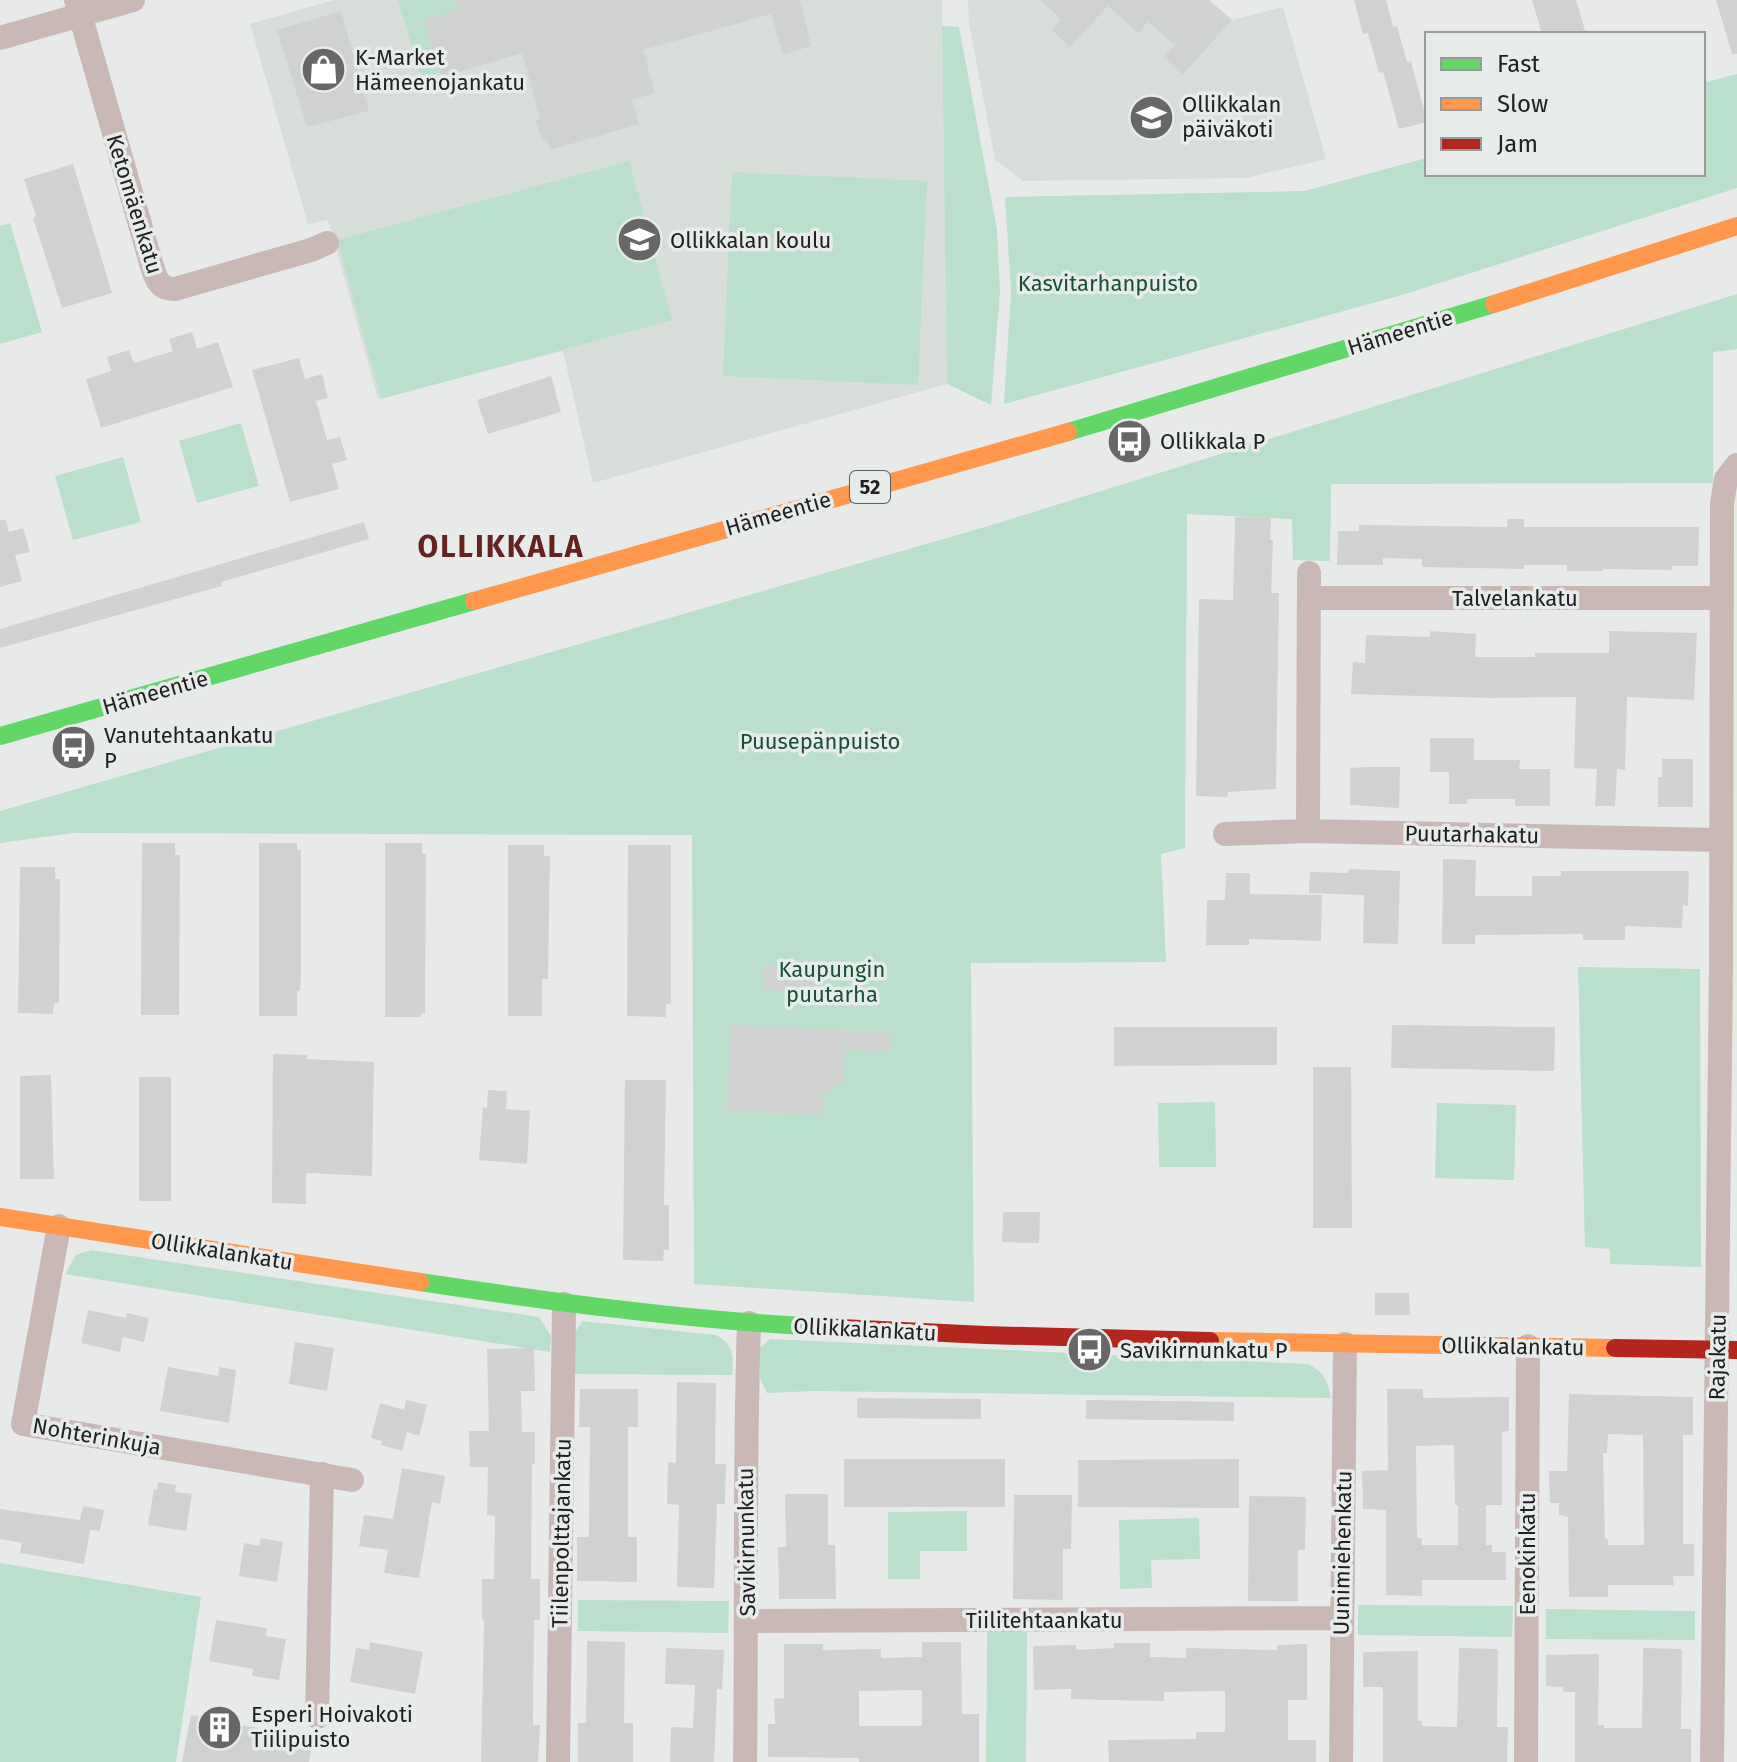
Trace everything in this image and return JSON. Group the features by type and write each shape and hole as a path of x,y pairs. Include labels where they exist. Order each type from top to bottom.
{"main road":[{"name":"Hämeentie","path":"0,736 1074,430 1402,333 1737,226"},
{"name":"Ollikkalankatu","path":"0,1217 564,1304 749,1323 985,1335 1727,1350"}],"street":[{"path":"0,38 78,7 133,0"},
{"name":"Ketomäenkatu","path":"78,7 151,263 160,285 168,290 175,289 327,243"},
{"name":"Rajakatu","path":"1712,1762 1727,1350 1728,933 1719,840 1730,704 1722,598 1722,504 1733,468"},
{"path":"1308,831 1309,573"},
{"name":"Talvelankatu","path":"1309,598 1722,598"},
{"name":"Puutarhakatu","path":"1225,834 1308,831 1719,840"},
{"name":"Nohterinkuja","path":"59,1226 23,1424 352,1480"},
{"name":"Tiilenpolttajankatu","path":"558,1762 564,1304"},
{"name":"Savikirnunkatu","path":"745,1762 745,1438 749,1323"},
{"name":"Uunimiehenkatu","path":"1341,1762 1345,1344"},
{"name":"Eenokinkatu","path":"1526,1762 1528,1346"},
{"path":"317,1717 322,1474"},
{"name":"Tiilitehtaankatu","path":"747,1621 1341,1618"}],"shaded area":[{"name":"Ollikkalan koulu","path":"334,0 942,0 947,384 593,483 563,351 378,399 328,220 308,224 250,24"},
{"name":"Ollikkalan päiväkoti","path":"968,0 1046,0 1044,3 1061,19 1051,30 1070,47 1113,0 1148,22 1174,45 1163,57 1183,75 1232,20 1283,7 1326,159 1246,178 1023,181 995,160 969,24"}],"green space":[{"path":"398,0 456,0 458,10 425,21 439,73 422,79"},
{"path":"942,26 959,27 997,230 1000,291 991,405 947,384"},
{"name":"Kasvitarhanpuisto","path":"1737,74 1737,188 1402,295 1004,404 1011,291 1005,197 1304,191 1425,159 1425,176 1705,176 1705,82"},
{"path":"629,161 672,320 381,399 337,240"},
{"path":"732,172 927,181 918,385 723,376"},
{"path":"10,223 42,332 0,344 0,226"},
{"name":"Puusepänpuisto","path":"1737,294 1737,349 1713,352 1713,483 1331,484 1330,561 1293,560 1292,519 1187,514 1185,848 1161,854 1166,962 971,963 974,1302 694,1284 692,835 73,833 0,843 0,811 985,527"},
{"path":"241,423 259,486 197,503 179,441"},
{"path":"123,457 141,522 73,540 55,476"},
{"path":"1578,967 1700,969 1701,1267 1610,1264 1610,1249 1585,1247"},
{"path":"1215,1102 1216,1167 1159,1167 1158,1103"},
{"path":"1437,1103 1516,1105 1514,1180 1435,1178"},
{"path":"91,1250 539,1317 551,1336 550,1352 65,1274 76,1255"},
{"path":"582,1321 716,1335 732,1352 732,1375 575,1374 573,1336"},
{"path":"770,1339 1308,1364 1324,1378 1331,1398 813,1391 767,1393 760,1379 760,1348"},
{"path":"967,1511 967,1551 920,1551 920,1579 888,1579 888,1512"},
{"path":"1199,1518 1200,1559 1151,1560 1152,1588 1120,1589 1119,1520"},
{"path":"0,1563 201,1597 176,1762 0,1762"},
{"path":"578,1600 729,1601 728,1633 578,1631"},
{"path":"1358,1605 1513,1606 1512,1637 1358,1635"},
{"path":"1546,1609 1695,1611 1695,1640 1546,1639"},
{"path":"987,1632 1027,1632 1026,1762 986,1762"}],"building":[{"path":"455,0 800,0 811,46 783,55 771,14 643,50 655,93 632,100 639,124 550,150 547,139 542,141 536,120 540,118 522,53 441,77 424,20 458,10"},
{"path":"1040,0 1209,0 1232,20 1183,75 1163,57 1174,45 1148,22 1138,33 1108,6 1070,47 1051,30 1061,19"},
{"path":"1354,0 1386,0 1407,62 1411,61 1425,122 1399,129 1383,72 1379,73 1368,33 1363,34"},
{"path":"1532,0 1576,0 1585,32 1541,32"},
{"path":"1716,0 1737,0 1737,54 1732,54"},
{"name":"K-Market Hämeenojankatu","path":"341,11 369,111 307,127 277,30"},
{"path":"73,164 112,293 62,308 24,179"},
{"path":"192,332 197,349 218,342 233,387 101,428 86,379 111,371 107,357 129,350 134,363 173,351 169,339"},
{"path":"299,358 305,379 322,374 328,398 316,401 327,440 340,437 347,460 332,464 339,489 290,502 252,370"},
{"path":"551,376 561,412 488,434 477,400"},
{"path":"1235,517 1271,518 1271,593 1279,593 1276,789 1228,792 1227,797 1196,796 1199,599 1233,600"},
{"path":"1507,519 1524,519 1524,527 1699,527 1698,566 1672,566 1672,570 1567,571 1567,565 1524,565 1524,569 1422,567 1422,559 1383,558 1383,565 1337,565 1338,531 1359,531 1359,525 1507,527"},
{"path":"0,520 6,520 9,532 23,528 30,552 15,555 22,581 0,587"},
{"path":"364,522 369,539 221,582 222,586 0,648 0,629"},
{"path":"1430,631 1476,634 1475,657 1609,653 1609,631 1697,633 1694,700 1627,697 1625,770 1617,769 1615,806 1595,806 1597,769 1574,768 1576,697 1351,694 1353,662 1365,663 1366,635 1430,637"},
{"path":"1430,738 1474,738 1474,760 1520,760 1519,769 1550,769 1550,806 1515,806 1515,799 1467,799 1467,804 1449,804 1449,772 1430,772"},
{"path":"1662,759 1693,759 1693,807 1658,807 1658,777 1662,777"},
{"path":"1400,767 1399,808 1350,805 1350,768"},
{"path":"142,843 175,843 175,855 180,855 179,1015 141,1015"},
{"path":"259,843 297,843 297,850 301,850 301,976 300,991 297,991 297,1016 259,1016"},
{"path":"385,843 422,843 422,854 426,854 425,1014 421,1013 421,1017 385,1017"},
{"path":"508,845 544,845 544,856 550,856 548,979 542,979 542,1016 508,1016"},
{"path":"628,845 671,845 671,1004 666,1004 666,1017 627,1016"},
{"path":"1443,859 1476,860 1475,896 1532,896 1532,876 1561,876 1561,871 1689,871 1688,906 1683,905 1682,928 1625,926 1625,940 1583,940 1583,934 1475,935 1475,944 1442,944"},
{"path":"20,867 55,867 55,879 60,879 59,1003 54,1003 53,1014 18,1013"},
{"path":"1349,869 1400,871 1398,944 1363,943 1364,895 1309,893 1310,872 1348,873"},
{"path":"1226,873 1250,873 1250,894 1322,895 1321,941 1249,939 1249,945 1206,945 1207,900 1225,900"},
{"path":"764,965 818,967 817,992 763,990"},
{"path":"730,1025 892,1033 890,1052 845,1049 843,1084 835,1084 834,1092 823,1092 822,1115 726,1111"},
{"path":"1392,1025 1555,1027 1554,1071 1391,1068"},
{"path":"1114,1027 1277,1027 1277,1065 1114,1066"},
{"path":"273,1054 374,1062 372,1176 306,1173 306,1204 272,1203"},
{"path":"1313,1067 1351,1067 1352,1228 1313,1228"},
{"path":"51,1075 54,1179 20,1179 20,1076"},
{"path":"139,1077 171,1077 171,1201 139,1201"},
{"path":"625,1080 666,1080 664,1205 669,1205 669,1250 664,1250 663,1261 623,1260"},
{"path":"488,1090 507,1091 506,1109 530,1111 527,1164 479,1160 483,1107 487,1108"},
{"path":"1003,1212 1040,1212 1039,1243 1002,1242"},
{"path":"1375,1293 1409,1293 1410,1315 1375,1315"},
{"path":"88,1310 126,1318 127,1313 149,1318 144,1342 123,1337 120,1352 81,1343"},
{"path":"295,1342 334,1348 327,1391 289,1384"},
{"path":"534,1348 535,1391 521,1391 522,1432 535,1432 531,1579 540,1579 540,1620 534,1620 533,1725 540,1725 538,1762 481,1762 482,1579 494,1579 495,1516 487,1515 488,1467 470,1467 469,1431 489,1431 487,1349"},
{"path":"168,1367 218,1376 219,1367 236,1370 229,1423 160,1411"},
{"path":"677,1382 716,1383 715,1464 726,1464 725,1504 717,1504 714,1588 677,1587 679,1505 667,1504 668,1462 676,1463"},
{"path":"580,1389 638,1389 638,1427 628,1427 628,1537 637,1537 637,1582 577,1581 577,1537 589,1537 590,1427 579,1427"},
{"path":"1387,1389 1423,1389 1423,1398 1509,1397 1509,1431 1502,1432 1502,1505 1486,1505 1486,1545 1492,1545 1492,1552 1506,1552 1506,1580 1422,1580 1422,1596 1386,1595 1386,1510 1363,1509 1362,1471 1388,1470","holes":["1454,1445 1455,1505 1458,1505 1458,1545 1422,1545 1422,1538 1417,1538 1416,1446"]},
{"path":"1569,1394 1693,1397 1693,1435 1683,1435 1683,1544 1694,1544 1694,1576 1673,1576 1674,1585 1608,1585 1608,1597 1569,1597 1568,1517 1559,1515 1559,1503 1550,1503 1549,1471 1567,1471","holes":["1608,1434 1643,1435 1644,1545 1608,1545 1608,1539 1605,1539 1603,1453 1607,1453"]},
{"path":"857,1398 981,1399 981,1419 857,1418"},
{"path":"406,1400 427,1405 419,1436 407,1432 402,1451 381,1445 382,1441 371,1438 380,1403 404,1410"},
{"path":"1086,1400 1234,1402 1234,1421 1086,1419"},
{"path":"844,1459 1005,1459 1005,1507 844,1507"},
{"path":"1239,1459 1239,1508 1078,1507 1078,1460"},
{"path":"402,1468 445,1476 440,1504 432,1502 419,1578 384,1573 388,1550 359,1546 364,1515 393,1519"},
{"path":"158,1482 176,1485 175,1492 192,1494 186,1531 148,1525"},
{"path":"785,1494 828,1494 828,1545 835,1545 836,1599 779,1599 778,1547 786,1547"},
{"path":"1014,1495 1072,1495 1071,1549 1063,1549 1063,1600 1013,1599"},
{"path":"1249,1496 1306,1497 1305,1550 1298,1550 1298,1601 1248,1601"},
{"path":"83,1506 104,1510 100,1531 90,1530 84,1564 20,1553 22,1543 0,1539 0,1509 80,1520"},
{"path":"261,1538 283,1542 277,1582 239,1576 244,1543 259,1546"},
{"path":"216,1620 267,1628 266,1636 286,1639 279,1680 252,1676 253,1669 209,1661"},
{"path":"587,1641 625,1642 624,1723 633,1723 633,1762 578,1762 578,1723 586,1723"},
{"path":"370,1642 423,1652 415,1694 350,1682 356,1648 369,1650"},
{"path":"922,1642 961,1642 962,1714 979,1714 979,1762 859,1762 859,1758 768,1757 768,1724 775,1724 774,1699 784,1698 784,1644 823,1644 823,1650 881,1649 881,1658 922,1657","holes":["922,1690 922,1726 859,1726 859,1691"]},
{"path":"1114,1643 1150,1643 1150,1657 1186,1658 1186,1648 1277,1650 1277,1645 1307,1644 1307,1700 1288,1700 1288,1740 1316,1740 1316,1762 1109,1762 1108,1740 1196,1739 1196,1732 1225,1732 1225,1691 1164,1692 1164,1701 1071,1699 1071,1689 1034,1690 1033,1646 1076,1645 1076,1650 1114,1648"},
{"path":"666,1648 724,1650 722,1689 717,1689 714,1762 670,1762 671,1727 693,1728 695,1685 665,1684"},
{"path":"1459,1648 1498,1649 1497,1727 1508,1727 1507,1762 1383,1762 1383,1692 1382,1687 1363,1687 1363,1652 1418,1651 1418,1721 1422,1721 1422,1726 1457,1727"},
{"path":"1643,1648 1682,1649 1681,1729 1691,1729 1691,1762 1575,1762 1575,1692 1563,1692 1563,1687 1546,1686 1546,1655 1599,1654 1598,1725 1604,1725 1604,1728 1642,1728"},
{"name":"Esperi Hoivakoti Tiilipuisto","path":"191,1715 313,1739 309,1762 182,1762"}],"traffic: fast":[{"path":"1068,432 1494,304"},
{"path":"0,736 474,601"},
{"path":"420,1282 620,1309 820,1327"}],"traffic: slow":[{"path":"1494,304 1737,226"},
{"path":"474,601 1068,432"},
{"path":"0,1217 420,1282"},
{"path":"1210,1341 1615,1348"}],"traffic: jam":[{"path":"820,1327 1210,1341"},
{"path":"1615,1348 1737,1350"}],"place":[{"name":"K-Market Hämeenojankatu","path":"324,70"},
{"name":"Ollikkalan päiväkoti","path":"1151,117"},
{"name":"Ollikkalan koulu","path":"639,240"},
{"name":"Ollikkala P","path":"1129,441"},
{"name":"Vanutehtaankatu P","path":"73,748"},
{"name":"Savikirnunkatu P","path":"1089,1350"},
{"name":"Esperi Hoivakoti Tiilipuisto","path":"220,1727"}],"district":[{"name":"OLLIKKALA","path":"501,547"}],"park label":[{"name":"Kaupungin puutarha","path":"832,982"}]}
